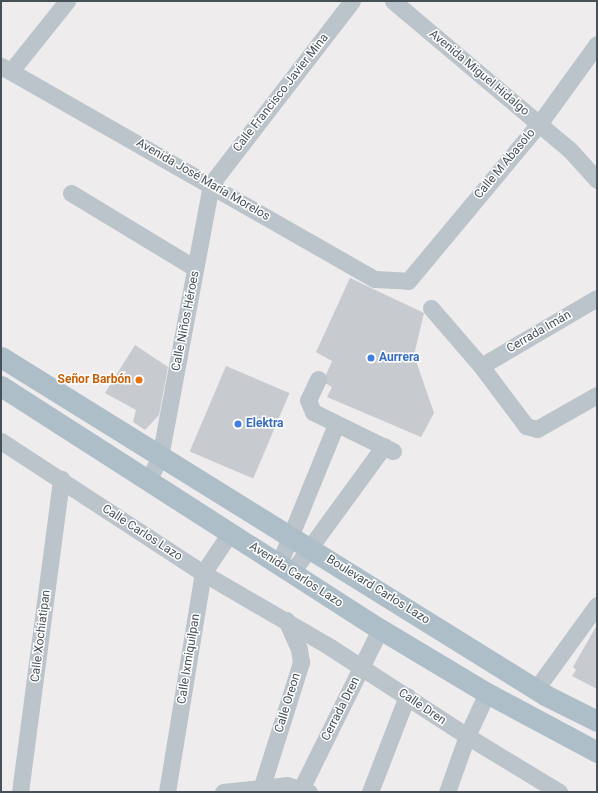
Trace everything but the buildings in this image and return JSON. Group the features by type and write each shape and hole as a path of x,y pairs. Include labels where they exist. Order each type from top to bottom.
{"main road":[{"path":"1,357 160,457"},
{"name":"Avenida Carlos Lazo","path":"1,386 148,480 226,537 285,568 380,629 487,693 597,752"},
{"name":"Boulevard Carlos Lazo","path":"160,457 290,535 536,689 597,721"}],"street":[{"path":"6,69 67,1"},
{"name":"Calle Francisco Javier Mina","path":"211,184 352,1"},
{"name":"Avenida Miguel Hidalgo","path":"393,1 569,150 597,180"},
{"name":"Calle M Abasolo","path":"408,281 539,124 596,47"},
{"name":"Avenida José María Morelos","path":"6,69 211,184 375,279 408,281"},
{"name":"Calle Niños Héroes","path":"148,480 160,457 211,184"},
{"path":"71,193 195,268"},
{"name":"Cerrada Imán","path":"480,366 597,298"},
{"path":"430,308 480,366 526,426 537,429 597,395"},
{"path":"285,568 309,547 389,449 313,412 309,406 308,400 318,379"},
{"path":"285,568 290,535 336,424"},
{"name":"Calle Carlos Lazo","path":"1,441 286,620"},
{"name":"Calle Xochiatipan","path":"20,792 61,479"},
{"name":"Calle Ixmiquilpan","path":"167,792 205,570 226,537"},
{"path":"536,689 597,605"},
{"name":"Calle Dren","path":"286,620 362,667 467,736 559,792"},
{"name":"Calle Oreon","path":"286,620 299,649 300,662 287,788"},
{"name":"Cerrada Dren","path":"287,788 362,667 380,629"},
{"path":"447,792 467,736 487,693"},
{"path":"370,792 407,696"},
{"path":"223,792 287,788"}],"place":[{"name":"Aurrera","path":"371,358"},
{"name":"Señor Barbón","path":"139,380"},
{"name":"Elektra","path":"238,424"}]}
